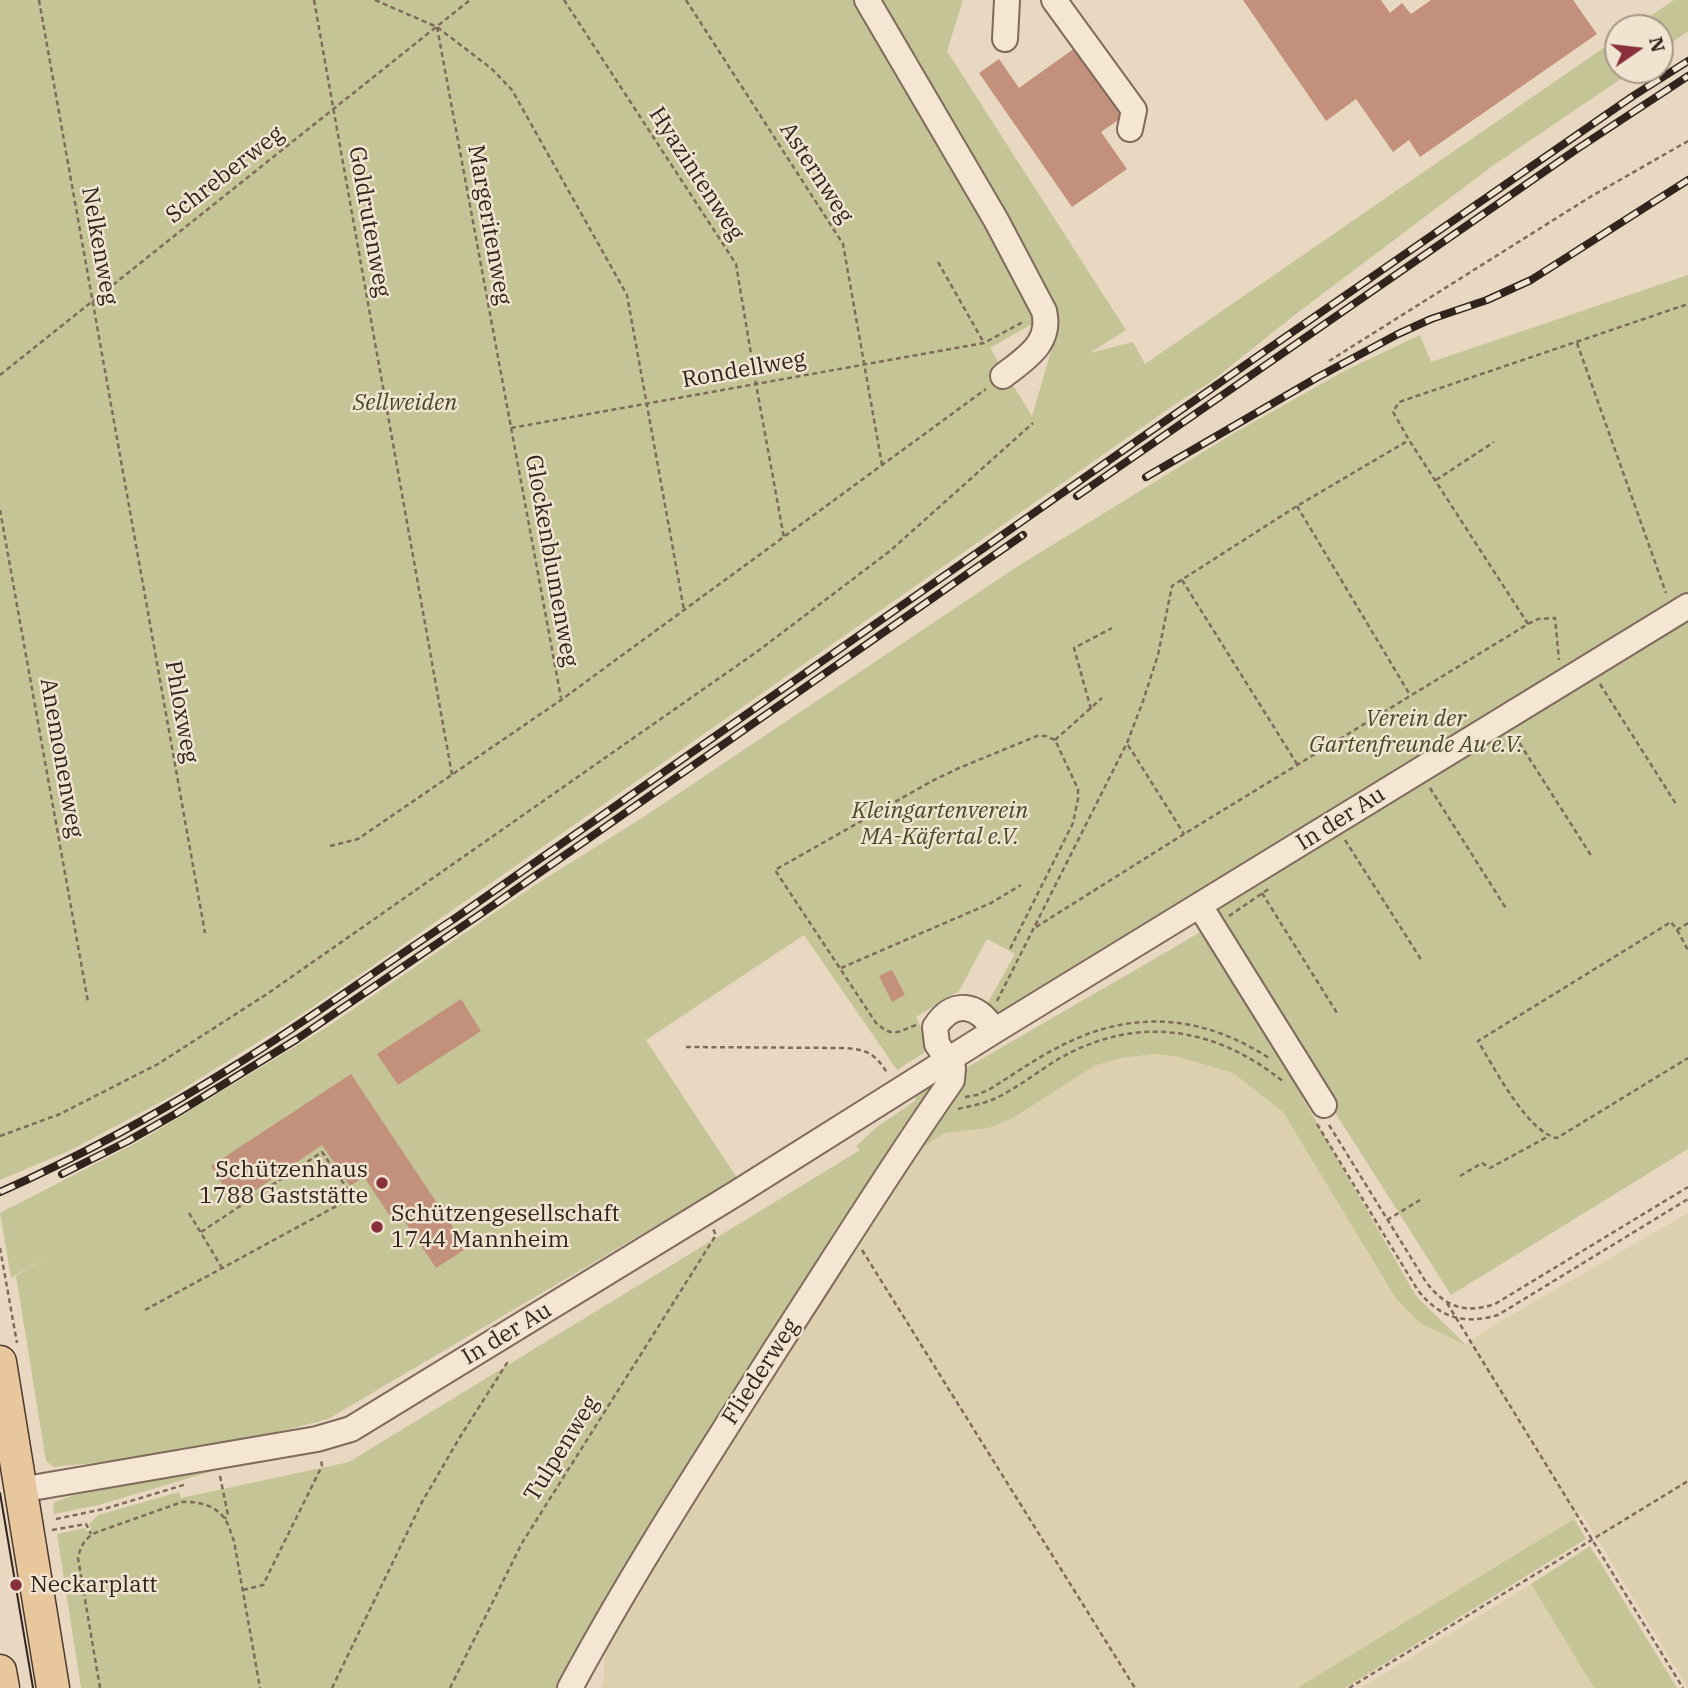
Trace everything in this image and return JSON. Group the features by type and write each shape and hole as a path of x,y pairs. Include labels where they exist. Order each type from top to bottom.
{"main road":[{"path":"0,1363 53,1688"}],"lane":[{"path":"866,0 996,219 1044,311 1046,321 1043,339 1003,376"},
{"path":"1005,39 1007,0"},
{"path":"1054,0 1134,110 1130,129"},
{"name":"In der Au","path":"20,1490 317,1439 351,1429 948,1061 991,1025 1200,906 1681,610"},
{"path":"1200,906 1321,1114"},
{"path":"948,1061 937,1044 935,1027 943,1015 958,1008 976,1010 991,1025"},
{"name":"Fliederweg","path":"570,1688 686,1490 952,1080 953,1068 948,1061"}],"path":[{"name":"Nelkenweg","path":"39,0 127,497"},
{"name":"Goldrutenweg","path":"314,0 452,775"},
{"path":"375,0 437,27 492,69 512,90 627,295 684,610"},
{"name":"Schreberweg","path":"0,375 470,0"},
{"name":"Hyazintenweg","path":"564,0 736,264 783,538"},
{"name":"Asternweg","path":"687,0 843,244 882,465"},
{"name":"Margeritenweg","path":"437,27 511,428"},
{"path":"1329,361 1590,197 1688,141"},
{"path":"938,262 984,342"},
{"path":"1528,624 1393,412 1399,402 1688,304"},
{"name":"Rondellweg","path":"511,428 984,342 1044,311"},
{"path":"1577,343 1681,610"},
{"path":"330,846 358,839 561,700 1003,376"},
{"path":"0,1136 60,1114 158,1064 267,994 769,643 890,551 1033,422"},
{"name":"Glockenblumenweg","path":"511,428 561,700"},
{"path":"991,1025 1033,929 1127,743 1158,655 1172,586 1297,506 1409,440"},
{"path":"1436,480 1494,442"},
{"name":"Phloxweg","path":"127,497 205,933"},
{"path":"1297,506 1410,696"},
{"name":"Anemonenweg","path":"0,510 88,1002"},
{"path":"1182,579 1297,764"},
{"path":"1033,929 1297,764 1538,619 1555,618 1562,682"},
{"path":"1091,709 1074,648 1112,628"},
{"path":"1600,684 1676,804"},
{"path":"1055,740 1102,698"},
{"path":"935,1027 919,1024 895,1033 885,1031 876,1023 775,870 932,781 1037,736 1046,736 1055,740 1078,789 1078,799 1073,823 1009,951"},
{"path":"1515,736 1592,857"},
{"path":"1127,743 1184,834"},
{"path":"1430,788 1507,910"},
{"path":"1345,840 1422,961"},
{"path":"841,968 991,903 1021,885"},
{"path":"1262,893 1337,1013"},
{"path":"1688,950 1671,922 1478,1041 1517,1105 1549,1136 1557,1138 1688,1058"},
{"path":"1676,930 1688,923"},
{"path":"932,1108 977,1095 1068,1042 1116,1024 1151,1021 1195,1025 1249,1044 1269,1058"},
{"path":"932,1108 972,1106 993,1099 1079,1048 1120,1035 1145,1032 1169,1032 1216,1042 1253,1059 1285,1084"},
{"path":"686,1047 865,1050 880,1062 899,1091"},
{"path":"1321,1114 1426,1282 1433,1292 1447,1303 1457,1318 1682,1688"},
{"path":"1321,1114 1417,1289 1436,1308 1457,1318 1472,1320 1498,1315 1688,1199"},
{"path":"1460,1176 1482,1163 1490,1168 1549,1136"},
{"path":"201,1232 322,1152 353,1197"},
{"path":"1447,1303 1471,1309 1495,1304 1688,1187"},
{"path":"145,1310 353,1197 364,1195"},
{"path":"1387,1220 1420,1200"},
{"path":"189,1213 222,1268"},
{"path":"851,1232 1135,1688"},
{"name":"Tulpenweg","path":"450,1688 522,1543 716,1235"},
{"path":"332,1688 422,1502 507,1363"},
{"path":"216,1457 228,1515 225,1519"},
{"path":"243,1590 263,1585 322,1466"},
{"path":"1349,1688 1688,1481"},
{"path":"56,1519 194,1482"},
{"path":"100,1688 78,1558 81,1545 92,1534 182,1502 197,1501 211,1507 225,1519 234,1541 260,1688"},
{"path":"52,1530 86,1524 92,1534"}],"shaded area":[{"path":"1155,1054 1179,1057 1233,1073 1283,1112 1395,1297 1466,1345 1487,1329 1688,1213 1688,1688 1582,1514 1297,1688 600,1688 603,1686 605,1648 692,1496 918,1152 945,1133 989,1128 1013,1118 1094,1066 1121,1058"},
{"path":"1531,1584 1594,1688 1361,1688"}],"green space":[{"name":"Sellweiden","path":"0,0 860,0 1041,319 990,348 1032,416 1051,351 1051,307 873,0 963,0 947,51 1126,330 1090,353 1133,342 1145,364 1604,48 1604,84 1613,84 1491,167 1292,317 1211,382 1174,405 290,1022 172,1096 69,1151 0,1180"},
{"path":"1674,0 1688,0 1688,31 1674,41 1674,14 1654,14"},
{"path":"1688,275 1688,1149 1451,1295 1199,898 1006,1017 986,1006 1015,954 987,939 959,991 916,1017 931,1048 897,1070 804,935 646,1040 737,1178 328,1419 202,1452 54,1467 46,1461 16,1276 53,1254 11,1278 0,1213 138,1142 324,1029 538,883 642,818 1015,568 1234,433 1348,369 1420,335 1431,362"},
{"path":"1206,929 1416,1296 1466,1345 1420,1323 1395,1297 1283,1112 1233,1073 1179,1057 1155,1054 1121,1058 1094,1066 1013,1118 989,1128 945,1133 888,1170 564,1688 81,1688 57,1534 85,1528 88,1532 91,1529 89,1524 98,1515 179,1492 181,1498 349,1462 860,1150 856,1146 878,1126 915,1101 916,1087 947,1079","holes":["913,1112 921,1117 890,1165 882,1159"]},
{"path":"215,1467 216,1470 99,1505 54,1514 55,1502 74,1495"},
{"path":"1574,1519 1586,1539 1345,1688 1297,1688"},
{"path":"1590,1546 1677,1688 1594,1688 1531,1584"}],"building":[{"path":"1243,0 1381,0 1390,13 1402,3 1411,14 1431,0 1573,0 1597,34 1420,157 1409,140 1393,152 1356,99 1326,121"},
{"path":"1079,45 1127,114 1101,132 1127,169 1072,207 979,73 999,59 1019,88"},
{"path":"892,970 905,995 892,1002 879,976"},
{"path":"461,999 481,1031 398,1085 377,1054"},
{"path":"351,1074 467,1248 436,1268 398,1211 390,1216 364,1177 350,1186 322,1145 235,1204 211,1166"}],"tram line":[{"path":"0,1493 33,1688"}],"railway":[{"path":"0,1192 90,1149 148,1117 290,1030 454,919 1633,96 1688,61"},
{"path":"1077,496 1577,149 1688,76"},
{"path":"1146,477 1398,334 1531,280 1688,180"},
{"path":"62,1174 177,1113 297,1039 1023,535"}],"place":[{"name":"Schützenhaus 1788 Gaststätte","path":"382,1183"},
{"name":"Schützengesellschaft 1744 Mannheim","path":"377,1227"},
{"name":"Neckarplatt","path":"16,1585"}],"park label":[{"name":"Verein der Gartenfreunde Au e.V.","path":"1416,732"},
{"name":"Kleingartenverein MA-Käfertal e.V.","path":"940,824"}]}
